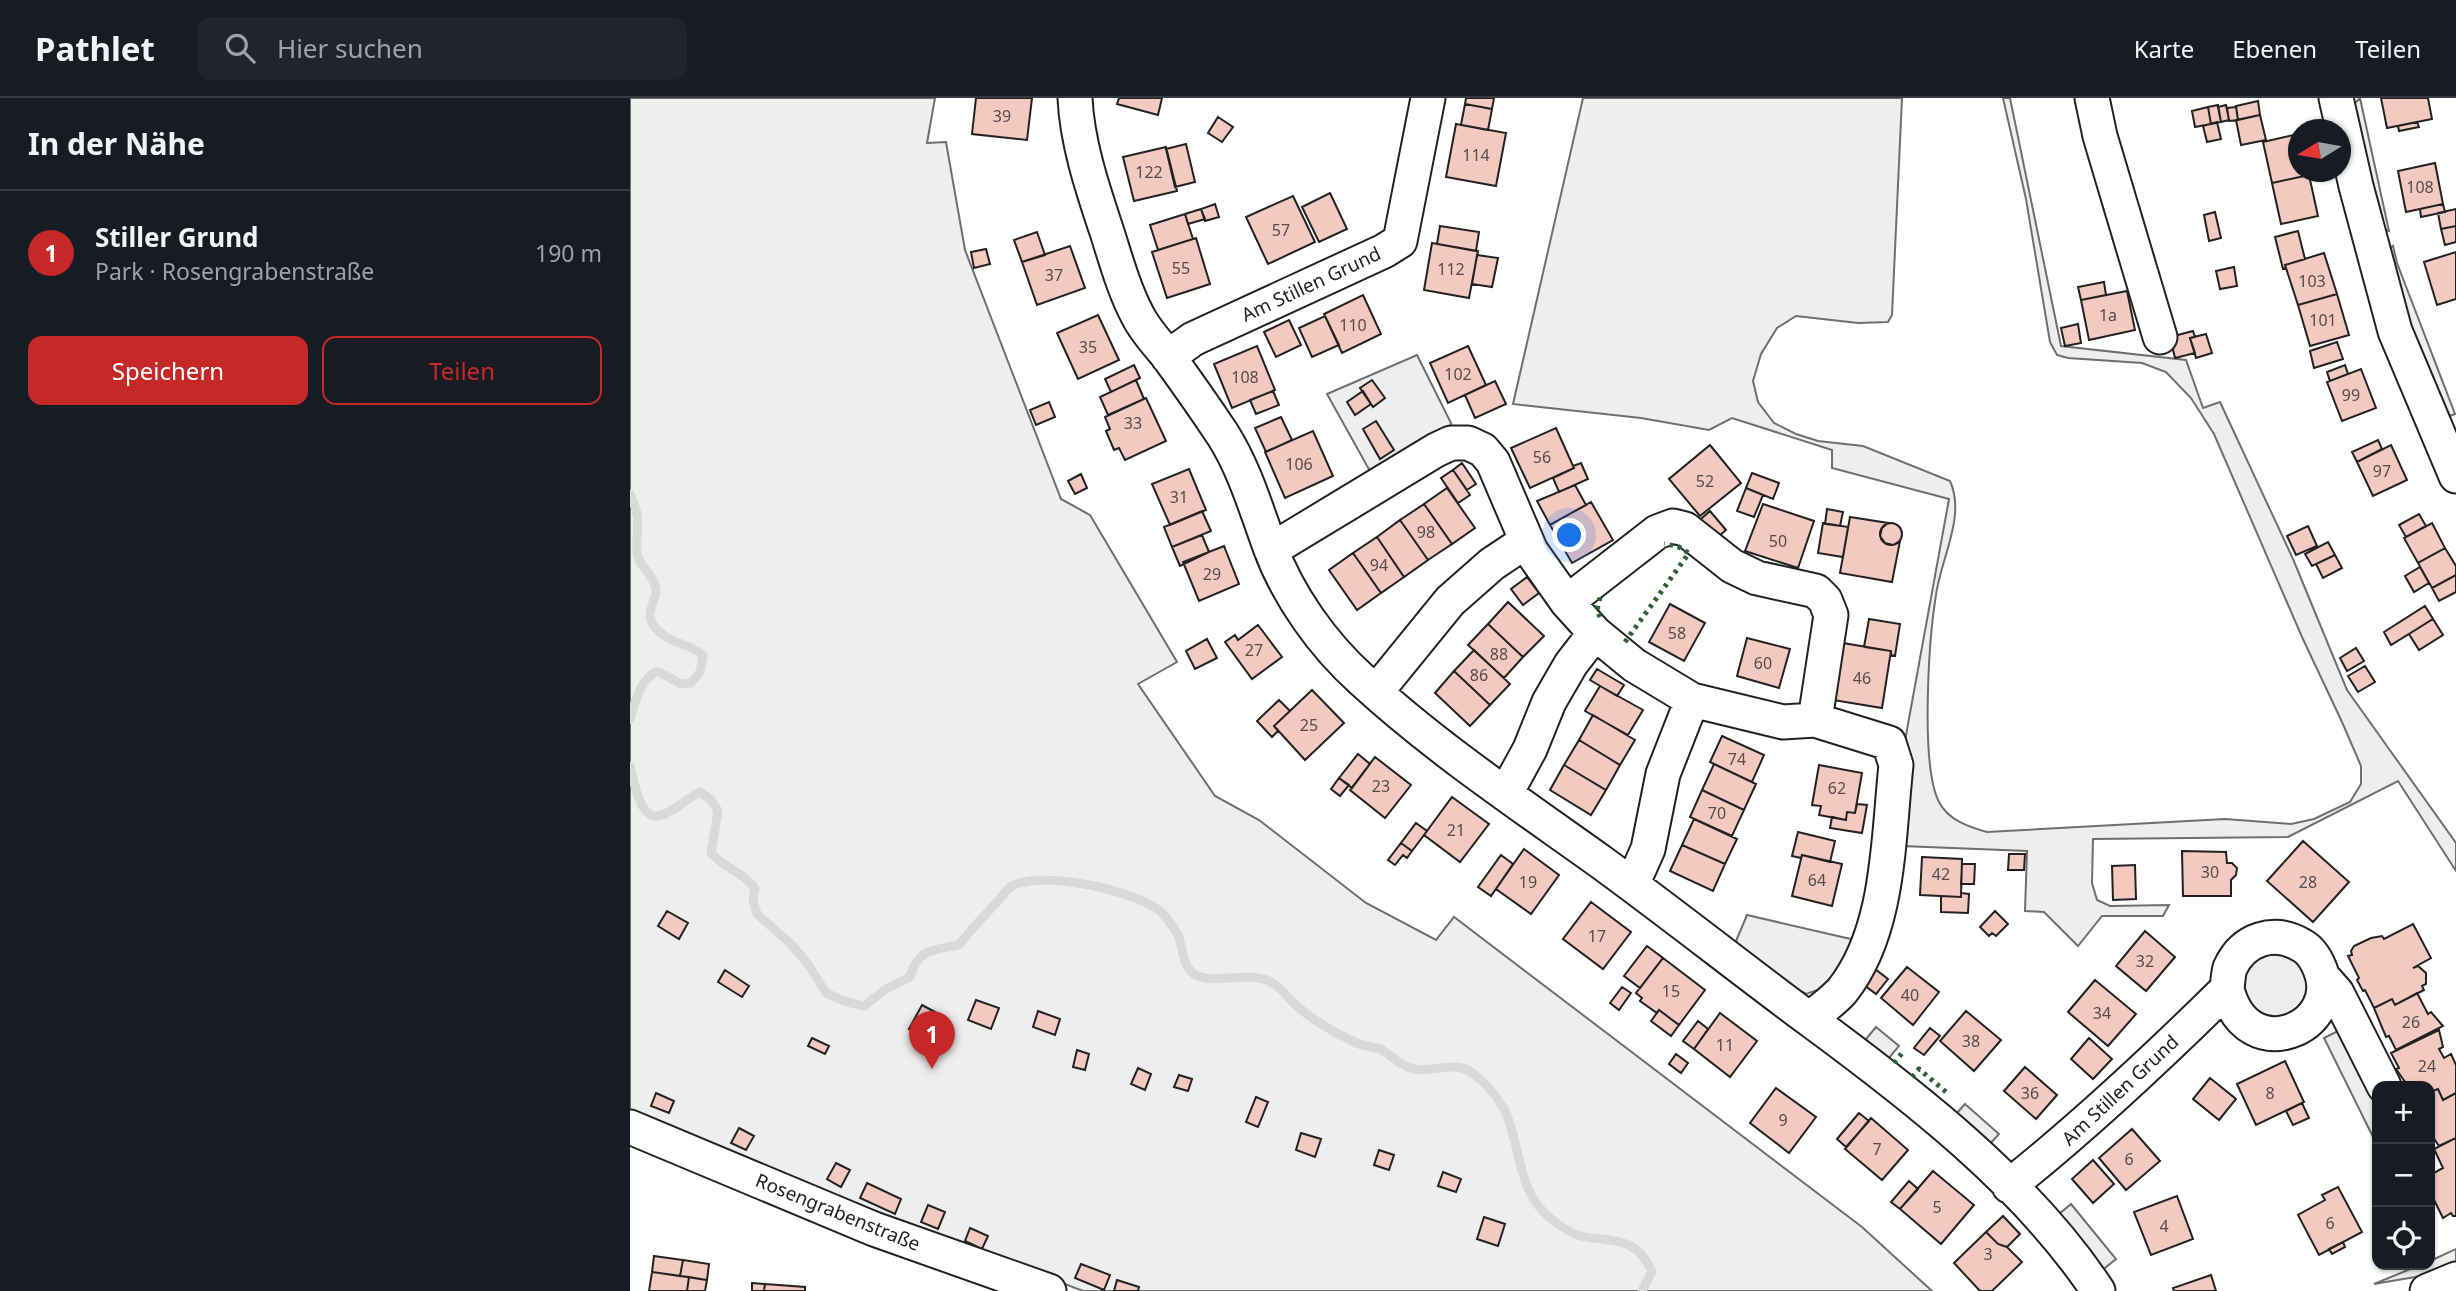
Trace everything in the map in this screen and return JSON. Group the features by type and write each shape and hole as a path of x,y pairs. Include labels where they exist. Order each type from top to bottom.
{"street":[{"path":"1075,98 1082,144 1097,202 1119,272 1139,319 1226,440 1250,488 1271,550 1294,597 1313,625 1360,679 1407,721 1632,885 1917,1102 2009,1186 2046,1225 2098,1291"},
{"name":"Am Stillen Grund","path":"1168,357 1193,339 1384,251 1400,241 1428,98"},
{"path":"2092,98 2100,135 2160,337"},
{"path":"2336,98 2356,186 2395,331 2456,476"},
{"path":"1271,550 1436,450 1451,443 1468,443 1483,450 1493,462 1525,542 1567,602 1595,633 1634,665 1692,700 1783,722 1815,720 1889,743 1896,765 1881,907 1861,962 1841,992 1810,1019"},
{"path":"1567,602 1657,532 1672,526 1685,529 1732,566 1757,578 1816,591 1825,600 1831,615 1815,720"},
{"path":"1376,692 1450,601 1492,564 1525,542"},
{"path":"1506,793 1530,749 1549,702 1571,664 1595,633"},
{"path":"1632,885 1648,849 1663,774 1692,700"},
{"name":"Am Stillen Grund","path":"2009,1186 2059,1147 2143,1072 2227,989 2229,969 2241,951 2256,940 2275,936 2292,939 2306,947 2316,958 2323,977 2337,993 2381,1081"},
{"path":"2227,989 2231,1006 2238,1017 2262,1032 2276,1034 2293,1031 2315,1014 2322,999 2323,977"},
{"name":"Rosengrabenstraße","path":"630,1127 874,1229 1049,1291"},
{"path":"2427,1291 2456,1279"}],"shaded area":[{"path":"630,98 935,98 927,143 946,142 965,250 1061,499 1090,515 1177,662 1138,684 1215,796 1259,820 1366,903 1436,940 1454,917 1862,1227 1932,1291 1083,1291 768,1171 630,1113"},
{"path":"1583,98 1902,98 1892,315 1888,322 1858,323 1796,316 1777,328 1761,354 1753,381 1758,402 1774,423 1818,441 1863,446 1950,481 1954,494 1954,523 1936,595 1928,701 1933,784 1939,802 1948,814 1966,825 1987,832 2225,819 2291,824 2314,819 2350,802 2361,784 2361,766 2342,722 2214,434 2191,398 2166,372 2142,363 2068,358 2057,355 2050,342 2026,199 2003,98 2010,98 2061,346 2186,360 2203,408 2220,402 2293,559 2347,690 2456,843 2456,871 2398,781 2288,837 2093,839 2092,883 2097,900 2110,906 2169,905 2163,916 2102,916 2078,946 2044,912 2025,911 2027,851 1902,846 1906,735 1949,499 1832,468 1832,450 1732,418 1709,430 1641,418 1513,404"},
{"path":"2360,98 2389,231 2382,229 2354,104"},
{"path":"2393,246 2397,263 2455,414 2450,416 2439,397 2406,318 2390,248"},
{"path":"1417,355 1451,423 1448,431 1371,473 1327,394"},
{"path":"1747,915 1855,940 1843,964 1824,988 1806,994 1757,966 1742,950 1736,941"},
{"path":"2291,947 2317,983 2295,1021 2251,1015 2240,972 2248,958"},
{"path":"2352,1024 2375,1081 2372,1081 2372,1135 2324,1038"},
{"path":"1876,1027 1899,1046 1878,1071 1855,1052"},
{"path":"1965,1104 1999,1134 1978,1157 1945,1126"},
{"path":"2071,1204 2116,1259 2090,1280 2046,1225"},
{"path":"2456,1249 2456,1263 2421,1276 2374,1284 2408,1270 2435,1270 2435,1259"}],"building":[{"path":"976,98 1032,98 1027,140 972,134"},
{"path":"1119,98 1162,98 1158,115 1117,104"},
{"path":"1466,98 1494,98 1492,109 1465,104"},
{"path":"2381,98 2428,98 2432,119 2387,128"},
{"path":"2258,101 2260,115 2238,120 2236,106"},
{"path":"1465,104 1492,109 1488,130 1461,125"},
{"path":"2218,105 2221,122 2211,124 2208,107"},
{"path":"2226,105 2229,120 2221,122 2218,107"},
{"path":"2208,107 2211,124 2195,127 2192,111"},
{"path":"2236,107 2238,120 2229,121 2227,108"},
{"path":"2260,115 2266,140 2241,145 2236,120"},
{"path":"1218,117 1233,127 1222,142 1208,133"},
{"path":"2217,122 2221,139 2207,142 2203,126"},
{"path":"2417,122 2419,127 2399,131 2398,126"},
{"path":"1456,124 1506,133 1496,186 1446,177"},
{"path":"2288,136 2288,180 2272,183 2263,142"},
{"path":"1186,144 1195,182 1175,187 1166,149"},
{"path":"1166,147 1177,191 1134,201 1123,157"},
{"path":"2435,163 2443,204 2406,212 2398,171"},
{"path":"2288,180 2288,182 2311,182 2318,216 2281,224 2272,183"},
{"path":"1330,193 1347,229 1319,242 1302,207"},
{"path":"1293,196 1315,242 1268,264 1246,217"},
{"path":"1215,204 1219,217 1205,221 1201,209"},
{"path":"2443,204 2445,212 2421,217 2420,209"},
{"path":"1201,209 1205,219 1188,224 1185,214"},
{"path":"2456,209 2456,226 2441,229 2438,213"},
{"path":"2215,212 2221,238 2209,241 2204,215"},
{"path":"1185,214 1193,239 1158,250 1150,225"},
{"path":"1440,226 1479,232 1476,251 1437,244"},
{"path":"2456,226 2456,242 2445,245 2441,229"},
{"path":"2298,231 2305,259 2285,265 2286,268 2283,269 2275,237"},
{"path":"1037,232 1045,255 1022,262 1014,240"},
{"path":"1196,238 1210,284 1167,298 1152,252"},
{"path":"1432,243 1478,251 1469,298 1424,290"},
{"path":"1070,246 1085,288 1037,305 1022,262"},
{"path":"986,249 990,264 974,268 971,252"},
{"path":"2456,252 2456,299 2437,305 2424,262"},
{"path":"2324,253 2337,294 2298,305 2285,265"},
{"path":"1477,255 1498,258 1492,287 1472,284"},
{"path":"2234,267 2237,286 2220,289 2216,271"},
{"path":"2104,282 2106,295 2081,300 2078,287"},
{"path":"2127,291 2135,330 2089,340 2081,300"},
{"path":"2337,294 2349,335 2310,346 2298,305"},
{"path":"1363,295 1381,334 1342,353 1324,314"},
{"path":"1098,315 1119,360 1078,379 1057,333"},
{"path":"1325,316 1339,345 1312,357 1299,328"},
{"path":"1289,320 1301,345 1276,357 1264,332"},
{"path":"2078,324 2081,343 2065,346 2061,328"},
{"path":"2193,331 2195,337 2190,338 2195,353 2175,358 2170,337"},
{"path":"2206,334 2212,353 2196,358 2190,338"},
{"path":"2337,342 2343,359 2314,368 2310,351"},
{"path":"1257,346 1275,390 1232,408 1214,364"},
{"path":"1468,346 1486,385 1448,403 1430,363"},
{"path":"1134,365 1140,378 1111,392 1105,379"},
{"path":"2345,365 2348,374 2330,381 2327,372"},
{"path":"2361,369 2376,408 2342,421 2327,382"},
{"path":"1136,380 1144,399 1108,415 1100,397"},
{"path":"1372,380 1385,398 1373,407 1360,388"},
{"path":"1495,381 1506,404 1475,418 1465,395"},
{"path":"1273,391 1279,405 1256,414 1250,400"},
{"path":"1363,391 1371,404 1355,415 1347,402"},
{"path":"1146,398 1166,441 1125,460 1119,448 1114,450 1106,431 1110,429 1105,417"},
{"path":"1049,402 1055,417 1036,425 1030,410"},
{"path":"1281,417 1292,440 1266,452 1255,428"},
{"path":"1376,421 1394,450 1380,459 1363,429"},
{"path":"1556,428 1574,468 1530,488 1511,448"},
{"path":"1313,431 1333,476 1285,498 1265,452"},
{"path":"2378,440 2382,449 2357,462 2352,452"},
{"path":"1710,445 1741,483 1700,516 1669,479"},
{"path":"2391,445 2407,480 2373,496 2357,462"},
{"path":"1462,463 1476,484 1467,490 1453,470"},
{"path":"1581,463 1588,479 1559,492 1553,478"},
{"path":"1189,469 1206,510 1170,525 1152,484"},
{"path":"1453,470 1470,495 1458,503 1441,478"},
{"path":"1752,473 1779,483 1773,499 1746,488"},
{"path":"1081,474 1087,488 1075,494 1068,481"},
{"path":"1575,485 1586,505 1550,525 1537,501"},
{"path":"1447,488 1475,528 1452,544 1424,504"},
{"path":"1746,488 1763,495 1754,517 1737,511"},
{"path":"1591,502 1613,540 1572,563 1550,525"},
{"path":"1424,504 1452,544 1428,560 1400,520"},
{"path":"1763,504 1814,521 1798,568 1745,551"},
{"path":"1827,509 1843,512 1840,526 1825,524"},
{"path":"1202,511 1211,531 1172,547 1164,527"},
{"path":"1710,511 1726,530 1710,544 1694,525"},
{"path":"2419,514 2426,526 2406,537 2399,525"},
{"path":"1850,517 1888,523 1882,528 1880,536 1885,543 1893,545 1900,541 1892,582 1840,573"},
{"path":"1400,520 1428,560 1404,577 1377,537"},
{"path":"1823,523 1848,527 1843,557 1818,553"},
{"path":"1891,523 1901,530 1902,534 1895,544 1891,545 1881,538 1880,534 1887,524"},
{"path":"2432,523 2445,548 2418,563 2404,538"},
{"path":"2308,526 2317,546 2296,555 2287,536"},
{"path":"1202,535 1209,552 1180,566 1172,547"},
{"path":"1377,537 1404,577 1381,593 1353,553"},
{"path":"2328,542 2335,555 2312,566 2305,554"},
{"path":"1224,546 1239,584 1199,601 1183,562"},
{"path":"2445,548 2456,566 2456,575 2432,588 2418,563"},
{"path":"1353,553 1381,593 1357,610 1329,570"},
{"path":"2335,555 2342,568 2323,578 2316,564"},
{"path":"2420,567 2429,583 2414,592 2405,576"},
{"path":"2456,575 2456,592 2439,601 2432,588"},
{"path":"1527,577 1539,593 1523,605 1511,589"},
{"path":"1508,602 1544,636 1523,657 1488,624"},
{"path":"1670,604 1705,623 1684,661 1649,642"},
{"path":"2425,606 2433,619 2391,645 2384,632"},
{"path":"1869,619 1900,624 1895,656 1891,655 1891,651 1864,647"},
{"path":"2433,619 2443,635 2419,650 2409,634"},
{"path":"1488,624 1523,657 1504,678 1468,645"},
{"path":"1258,625 1282,657 1252,679 1225,642 1235,635 1238,640"},
{"path":"1747,638 1790,649 1779,688 1737,676"},
{"path":"1207,639 1217,658 1195,669 1186,651"},
{"path":"1843,643 1891,651 1882,708 1833,700"},
{"path":"2356,648 2364,661 2347,671 2340,658"},
{"path":"1474,650 1510,684 1490,705 1454,671"},
{"path":"2365,666 2375,682 2358,692 2348,676"},
{"path":"1597,669 1624,685 1617,696 1590,680"},
{"path":"1454,671 1490,705 1470,726 1435,693"},
{"path":"1600,686 1643,710 1628,735 1585,711"},
{"path":"1312,690 1344,723 1305,760 1274,726"},
{"path":"1279,700 1290,711 1274,726 1278,731 1272,737 1257,721"},
{"path":"1593,715 1635,740 1620,765 1579,740"},
{"path":"1722,736 1764,755 1752,782 1710,762"},
{"path":"1579,740 1620,765 1606,790 1564,765"},
{"path":"1358,754 1370,764 1352,788 1339,778"},
{"path":"1375,757 1411,785 1385,818 1350,790"},
{"path":"1714,764 1756,784 1744,810 1702,790"},
{"path":"1564,765 1606,790 1591,815 1550,790"},
{"path":"1819,765 1862,773 1855,813 1847,812 1846,820 1819,815 1821,806 1812,805"},
{"path":"1339,778 1349,785 1340,796 1331,789"},
{"path":"1702,790 1744,810 1732,836 1690,817"},
{"path":"1452,797 1489,824 1460,862 1424,835"},
{"path":"1857,804 1867,805 1862,833 1830,828 1832,817 1846,820 1847,812 1855,813"},
{"path":"1694,819 1737,839 1725,864 1682,845"},
{"path":"1416,823 1427,831 1412,851 1401,843"},
{"path":"1798,832 1835,841 1830,862 1802,855 1801,858 1792,856"},
{"path":"2303,841 2349,882 2313,922 2267,881"},
{"path":"1401,843 1412,851 1407,858 1403,855 1395,865 1388,860"},
{"path":"1682,845 1725,864 1713,891 1670,871"},
{"path":"1524,849 1559,875 1531,914 1496,889"},
{"path":"2182,851 2226,852 2227,863 2232,863 2237,868 2236,875 2231,880 2231,896 2183,896"},
{"path":"2009,854 2025,854 2024,870 2008,870"},
{"path":"1501,855 1513,864 1491,896 1478,887"},
{"path":"1802,855 1842,864 1832,906 1792,896"},
{"path":"1922,857 1962,859 1961,897 1920,895"},
{"path":"1962,864 1975,864 1974,884 1961,884"},
{"path":"2135,865 2136,899 2113,900 2112,866"},
{"path":"1961,893 1969,894 1968,913 1941,912 1941,896 1961,897"},
{"path":"1591,902 1631,932 1603,969 1563,939"},
{"path":"667,911 688,923 679,939 658,926"},
{"path":"1995,911 2008,924 1996,936 1992,933 1989,936 1980,927"},
{"path":"2413,924 2431,958 2413,968 2418,966 2426,973 2426,984 2422,986 2424,990 2395,1005 2392,999 2374,1008 2357,980 2359,978 2348,956 2352,955 2354,946 2371,938 2382,936 2384,939"},
{"path":"2145,931 2175,957 2146,991 2116,966"},
{"path":"1647,946 1663,958 1640,988 1624,976"},
{"path":"1663,958 1705,990 1679,1025 1659,1010 1657,1013 1640,1001 1642,998 1636,993"},
{"path":"1871,966 1888,979 1876,994 1860,982"},
{"path":"1907,967 1939,992 1913,1025 1881,998"},
{"path":"725,970 749,986 742,997 718,982"},
{"path":"2095,980 2136,1014 2108,1046 2068,1012"},
{"path":"1622,987 1631,993 1619,1010 1610,1003"},
{"path":"2417,993 2428,1014 2431,1012 2443,1026 2396,1050 2389,1036 2386,1037 2374,1008 2392,999 2395,1005"},
{"path":"976,1000 999,1008 991,1029 968,1020"},
{"path":"922,1005 935,1012 923,1036 909,1029"},
{"path":"1659,1010 1679,1025 1671,1036 1651,1021"},
{"path":"1038,1011 1060,1019 1055,1035 1033,1027"},
{"path":"1966,1011 2001,1040 1974,1071 1940,1041"},
{"path":"1720,1013 1757,1041 1730,1077 1694,1049"},
{"path":"1698,1021 1708,1029 1694,1049 1683,1041"},
{"path":"1930,1028 1940,1036 1924,1055 1914,1048"},
{"path":"2439,1030 2443,1047 2439,1049 2444,1058 2451,1054 2456,1065 2456,1093 2443,1100 2438,1089 2435,1090 2435,1081 2404,1081 2396,1069 2399,1068 2391,1053"},
{"path":"812,1038 829,1046 825,1054 808,1046"},
{"path":"2089,1038 2112,1059 2093,1079 2071,1059"},
{"path":"1077,1050 1089,1054 1085,1070 1073,1067"},
{"path":"1676,1054 1688,1063 1681,1073 1669,1064"},
{"path":"2285,1061 2304,1102 2256,1125 2237,1084"},
{"path":"2025,1067 2057,1095 2036,1119 2004,1091"},
{"path":"1138,1068 1151,1074 1145,1090 1131,1084"},
{"path":"1179,1075 1192,1079 1188,1091 1174,1087"},
{"path":"2210,1078 2236,1099 2219,1120 2193,1099"},
{"path":"1776,1088 1816,1117 1789,1153 1750,1123"},
{"path":"2438,1089 2443,1100 2456,1093 2456,1138 2439,1146 2435,1140 2435,1090"},
{"path":"656,1093 674,1101 669,1113 651,1106"},
{"path":"1256,1097 1268,1102 1258,1127 1246,1122"},
{"path":"2302,1103 2309,1118 2293,1125 2286,1111"},
{"path":"1859,1113 1869,1121 1846,1147 1837,1139"},
{"path":"1871,1118 1908,1150 1882,1180 1845,1149"},
{"path":"739,1128 754,1136 746,1150 731,1143"},
{"path":"2132,1129 2160,1161 2126,1190 2099,1158"},
{"path":"1301,1133 1321,1139 1315,1157 1296,1150"},
{"path":"2456,1138 2456,1216 2451,1213 2443,1218 2435,1202 2435,1172 2443,1168 2435,1148"},
{"path":"1379,1150 1394,1155 1389,1170 1374,1165"},
{"path":"2093,1160 2114,1184 2093,1203 2072,1179"},
{"path":"836,1163 850,1170 841,1187 827,1179"},
{"path":"1933,1171 1974,1205 1941,1244 1900,1209"},
{"path":"1443,1172 1461,1179 1456,1192 1438,1186"},
{"path":"1909,1181 1918,1189 1900,1209 1891,1202"},
{"path":"867,1183 901,1199 895,1214 860,1198"},
{"path":"2338,1187 2362,1232 2319,1255 2298,1215 2325,1200 2322,1195"},
{"path":"2177,1196 2193,1239 2151,1255 2134,1212"},
{"path":"928,1205 945,1212 938,1229 921,1222"},
{"path":"2003,1216 2020,1234 2007,1247 1998,1244 1986,1232"},
{"path":"1484,1217 1505,1224 1498,1246 1477,1239"},
{"path":"970,1228 988,1236 982,1249 965,1241"},
{"path":"1986,1232 2022,1262 1992,1291 1980,1291 1954,1263"},
{"path":"2343,1242 2345,1247 2332,1254 2329,1249"},
{"path":"654,1256 683,1260 680,1276 652,1272"},
{"path":"683,1260 709,1264 707,1280 680,1276"},
{"path":"1081,1264 1110,1275 1104,1290 1075,1278"},
{"path":"652,1272 689,1277 687,1291 649,1291"},
{"path":"2211,1275 2216,1291 2174,1291 2173,1288"},
{"path":"689,1277 707,1280 705,1291 687,1291"},
{"path":"1117,1280 1139,1287 1138,1291 1114,1291"},
{"path":"752,1283 765,1284 764,1291 752,1291"},
{"path":"765,1284 805,1287 805,1291 764,1291"}],"waterway":[{"path":"630,494 638,519 638,557 656,589 651,621 665,636 703,655 700,672 691,683 681,684 657,671 651,675 639,692 630,719"},
{"path":"630,766 640,802 651,815 667,813 700,792 711,800 718,811 711,853 751,883 755,889 753,900 757,914 792,945 826,993 847,1002 864,1006 886,989 910,977 922,955 959,945 1012,886 1044,880 1065,881 1108,889 1146,903 1167,918 1178,935 1187,966 1194,974 1210,979 1251,977 1271,982 1318,1022 1360,1044 1382,1050 1405,1066 1422,1070 1460,1067 1474,1074 1491,1091 1505,1111 1525,1181 1539,1206 1556,1223 1580,1236 1618,1241 1640,1253 1652,1271 1642,1291"}],"hedge":[{"path":"1625,642 1689,553 1677,546 1664,544"},
{"path":"1600,617 1597,610 1601,593"},
{"path":"1894,1063 1903,1052"},
{"path":"1912,1077 1919,1069 1946,1092"}],"place":[{"name":"Stiller Grund","path":"932,1069"}]}
